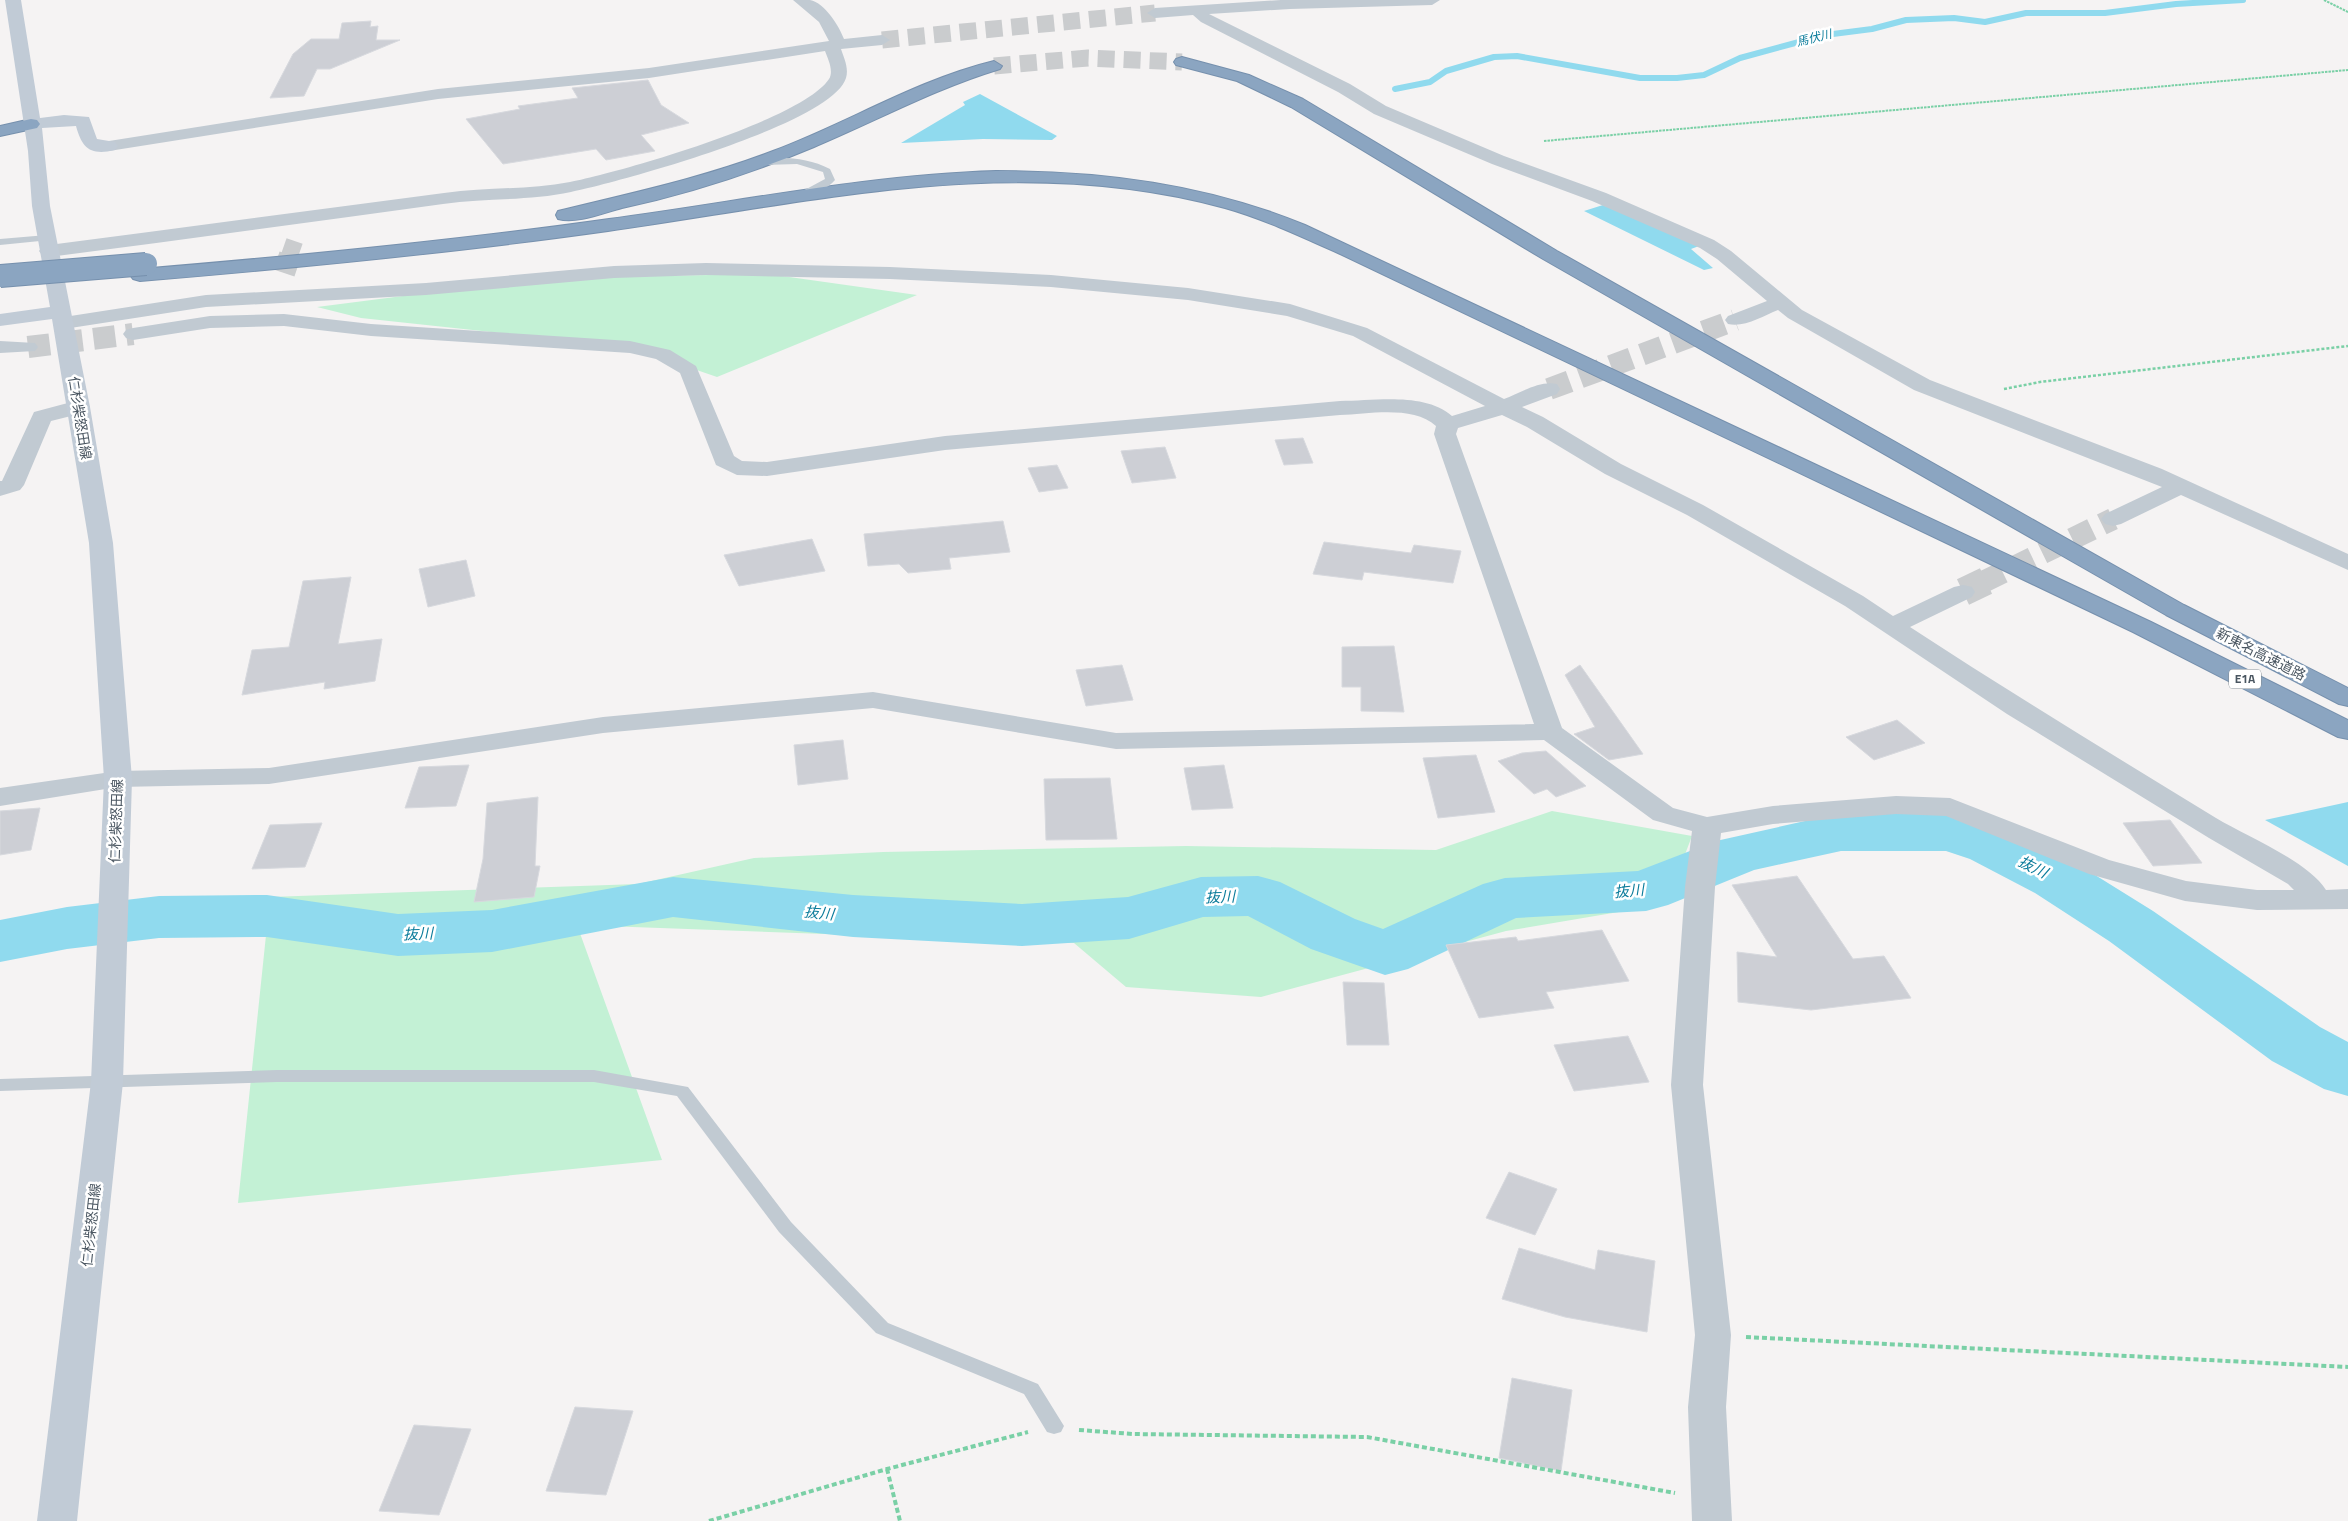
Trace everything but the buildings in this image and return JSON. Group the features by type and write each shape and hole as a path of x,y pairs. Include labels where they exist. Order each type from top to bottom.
{"highway":[{"name":"新東名高速道路","path":"1182,62 1243,78 1297,102 1550,255 2175,610 2348,698"},
{"path":"0,286 366,244 518,224 635,200 688,186 759,162 809,142 934,84 994,66"},
{"path":"0,127 32,124"},
{"path":"0,131 32,124"},
{"name":"E1A","path":"798,197 918,180 1032,176 1098,179 1159,188 1222,201 1279,221 1345,249 2142,627 2348,732"},
{"path":"0,276 143,269 420,250 624,224 798,197"}],"main road":[{"name":"仁杉柴怒田線","path":"13,0 48,244 79,407 100,543 118,780 107,1082 57,1521"},
{"path":"32,124 76,119 83,121 89,142 95,145 109,146"},
{"path":"0,320 63,318"}],"street":[{"path":"48,244 299,226 468,195 545,191 570,187 680,157 765,125 822,97 838,79 839,67 835,45 836,35 828,23 801,0"},
{"path":"1168,0 1194,10 1206,20 1344,88 1374,107 1498,160 1599,197 1707,244 1724,255 1779,303 1813,326 1904,376 1957,399 2122,461 2182,486 2348,563"},
{"path":"1155,13 1432,0"},
{"path":"109,146 382,102 657,72 835,45 882,40"},
{"path":"63,318 163,306 676,269 890,273 1081,284 1223,298 1274,307 1324,319 1360,332 1550,430 1620,473 1718,523 1894,625 2016,708 2219,832 2293,873 2306,884 2314,899"},
{"path":"264,320 279,297 284,273"},
{"path":"1735,320 1779,303"},
{"path":"133,334 210,322 264,320 371,330 630,347 663,354 689,370 724,460 737,468 767,469 945,443 1340,408 1406,407 1435,413 1448,424"},
{"path":"0,347 28,347"},
{"path":"1448,424 1503,407 1549,389"},
{"path":"0,489 12,485 42,417 79,407"},
{"path":"1448,424 1445,434 1550,732 1663,814 1705,837 1773,815 1896,805 1950,807 2099,867 2184,891 2257,900 2348,899"},
{"path":"2113,519 2182,486"},
{"path":"1894,625 1963,592"},
{"path":"0,797 118,780 269,776 603,725 873,700 1116,741 1550,732"},
{"path":"1705,837 1687,1085 1713,1336 1707,1407 1711,1510"}],"lane":[{"path":"759,162 788,159 811,162 827,171 830,180 821,187 798,197"},
{"path":"0,242 48,244"},
{"path":"0,1085 277,1076 594,1076 682,1091 785,1227 882,1328 1031,1389 1054,1426"}],"path":[{"path":"2324,0 2348,12"},
{"path":"1544,141 2348,70"},
{"path":"1957,399 2040,382 2348,346"},
{"path":"1713,1336 2348,1367"},
{"path":"709,1521 887,1469 1054,1426 1133,1434 1366,1437 1711,1510"},
{"path":"887,1469 900,1521"}],"green space":[{"path":"768,274 917,295 717,377 630,347 361,318 317,307 543,278"},
{"path":"1552,811 1692,836 1666,904 1506,931 1261,997 1126,987 1074,943 577,925 662,1160 238,1203 270,897 638,884 754,858 883,852 1186,846 1436,850"}],"water":[{"path":"980,94 1057,136 1052,140 983,139 901,143 965,105 963,102"},
{"path":"1603,205 1699,246 1691,249 1713,268 1704,270 1584,211"},
{"path":"2348,802 2348,866 2265,820"}],"waterway":[{"name":"馬伏川","path":"1395,89 1430,82 1446,71 1494,57 1517,56 1640,78 1677,78 1704,75 1740,58 1825,35 1872,29 1906,20 1954,18 1985,22 2026,13 2105,13 2176,4 2243,0"},
{"name":"抜川","path":"0,941 67,928 159,917 267,916 398,935 492,931 673,897 853,916 1022,925 1129,918 1201,897 1258,896 1333,934 1385,954 1505,898 1646,891 1737,855 1841,832 1952,832 1991,846 2057,879 2131,926 2296,1044 2348,1072"}],"tunnel":[{"path":"882,40 1155,13"},
{"path":"994,66 1088,58 1182,62"},
{"path":"289,257 297,234"},
{"path":"284,273 290,255"},
{"path":"1549,389 1735,320"},
{"path":"28,347 133,334"},
{"path":"1983,582 2113,519"},
{"path":"1963,592 1986,581"}]}
